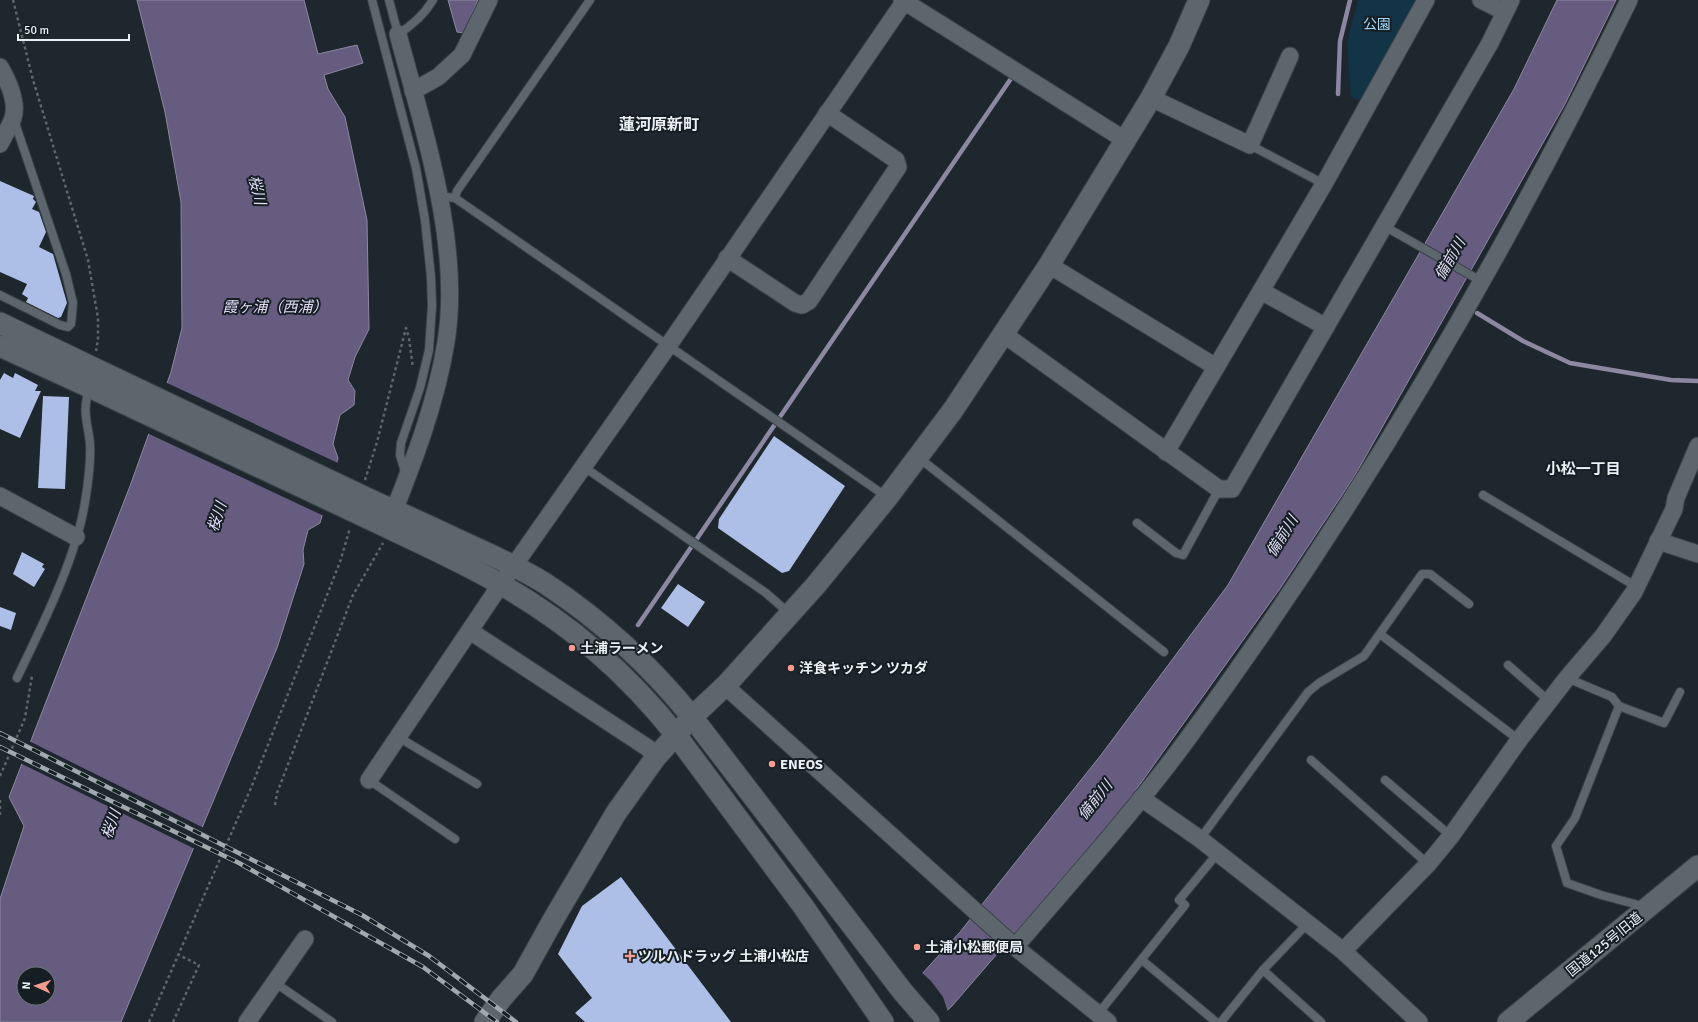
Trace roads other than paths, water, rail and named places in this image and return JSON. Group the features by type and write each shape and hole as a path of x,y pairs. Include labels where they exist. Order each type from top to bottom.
{"street":[{"path":"413,91 438,77 462,55 489,0"},
{"path":"486,1022 501,999 523,974 552,920 609,826 656,757 692,717 728,684 790,614 887,498 953,410 1049,265 1151,98 1179,46 1199,0"},
{"path":"1166,452 1324,184 1426,0"},
{"path":"1002,334 1218,489 1232,489 1490,42 1508,6 1481,0"},
{"path":"1013,944 1141,798 1185,743 1246,657 1349,506 1560,136 1628,0"},
{"path":"369,780 501,584 668,346 903,1 1125,140"},
{"path":"384,516 407,477 432,401 446,341 449,307 447,197 413,91 398,34"},
{"path":"1151,98 1250,145 1290,56"},
{"path":"0,67 8,81 14,105 13,117 0,144"},
{"path":"727,258 795,303 802,304 809,301 898,167 896,160 827,113"},
{"path":"1049,265 1216,367"},
{"path":"1261,291 1326,327"},
{"path":"0,323 96,376 384,516 501,584 568,627 616,667 676,735 803,906 880,1019"},
{"path":"0,346 96,376"},
{"path":"1343,951 1428,864 1451,836 1519,740 1567,678 1603,636 1637,587 1674,509 1676,498 1698,446"},
{"path":"0,496 76,537"},
{"path":"384,516 515,566 546,584 606,628 655,673 692,717 903,992 929,1022"},
{"path":"1658,541 1698,554"},
{"path":"470,631 648,748 656,757"},
{"path":"728,684 733,693 968,905 1103,1018"},
{"path":"1141,798 1200,839 1217,854 1308,922 1343,951 1419,1022"},
{"name":"国道125号旧道","path":"1509,1022 1698,866"},
{"path":"247,1022 305,939"}],"lane":[{"path":"372,0 416,168 426,220 431,277 432,306 429,350 420,388 401,443 400,455 407,477"},
{"path":"389,0 398,34 412,26 427,11 433,0"},
{"path":"590,0 457,191 447,197 668,346 887,498"},
{"path":"0,295 60,325 68,327 71,324 74,303 66,274 13,117"},
{"path":"1250,145 1324,184"},
{"path":"1384,226 1418,244 1478,280"},
{"path":"18,678 70,556 76,537 85,502 89,466 90,444 84,410 85,399 96,376"},
{"path":"918,457 1164,652"},
{"path":"584,467 766,593 790,614"},
{"path":"1137,523 1176,553 1183,555 1218,489"},
{"path":"1483,495 1637,587"},
{"path":"1200,839 1308,692 1319,683 1343,668 1357,662 1364,656 1422,574 1430,574 1469,604"},
{"path":"1380,634 1519,740"},
{"path":"1508,665 1549,701"},
{"path":"1567,678 1612,697 1619,706 1664,723 1680,692"},
{"path":"1619,706 1575,818 1556,846 1567,883 1601,895 1649,907"},
{"path":"398,737 477,784"},
{"path":"1311,760 1428,864"},
{"path":"369,780 455,839"},
{"path":"1385,780 1451,836"},
{"path":"1103,1018 1142,960 1185,905 1179,900 1217,854"},
{"path":"1221,1022 1263,970 1308,922"},
{"path":"1142,960 1216,1022"},
{"path":"1263,970 1321,1022"},
{"path":"274,982 332,1022"}],"water":[{"path":"137,0 304,0 318,54 357,45 363,63 324,75 328,89 345,117 367,220 369,329 355,357 348,380 355,391 354,405 340,415 333,444 338,458 320,523 308,530 303,550 304,564 277,648 121,1022 0,1022 0,899 24,826 9,797 130,486 171,372 182,328 181,202 165,112"},
{"path":"448,0 478,0 464,33 457,32"},
{"name":"備前川","path":"1557,0 1616,0 1565,104 1354,477 1279,590 1123,808 952,1006 935,1022 921,975 960,932 1101,755 1228,585 1514,89"}],"waterway":[{"path":"1338,94 1340,41 1350,0"},
{"path":"638,625 1010,80"},
{"path":"1477,313 1523,341 1570,363 1671,380 1698,381"}],"railway":[{"path":"0,733 362,915 429,956 516,1022"},
{"path":"0,747 239,863 423,967 497,1022"}],"place":[{"name":"土浦ラーメン","path":"572,648"},
{"name":"洋食キッチン ツカダ","path":"791,668"},
{"name":"ENEOS","path":"772,764"},
{"name":"土浦小松郵便局","path":"917,947"},
{"name":"ツルハドラッグ 土浦小松店","path":"630,956"}],"district":[{"name":"蓮河原新町","path":"659,124"},
{"name":"小松一丁目","path":"1583,469"}],"park label":[{"name":"公園","path":"1377,24"}],"water label":[{"name":"桜川","path":"257,190"},
{"name":"霞ヶ浦（西浦）","path":"275,307"},
{"name":"桜川","path":"217,517"},
{"name":"桜川","path":"111,824"}]}
